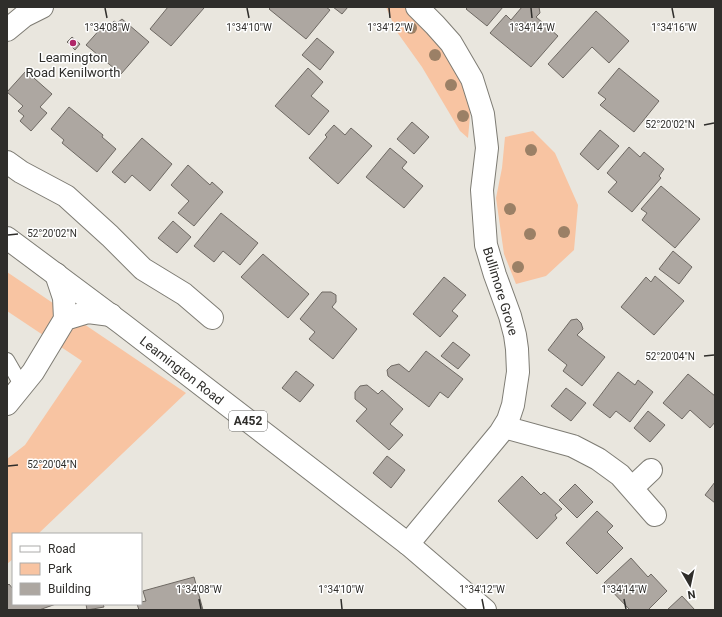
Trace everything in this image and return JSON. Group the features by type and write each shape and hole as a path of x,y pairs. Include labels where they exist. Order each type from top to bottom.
{"street":[{"path":"7,30 24,16 42,7"},
{"name":"Bullimore Grove","path":"408,544 481,457 504,427 513,406 518,372 515,335 486,245 482,190 487,148 483,114 472,79 451,43 417,7"},
{"path":"7,162 21,172 66,196 110,236 143,269 184,294 212,318"},
{"name":"Leamington Road","path":"7,238 111,315 408,544 485,610"},
{"path":"7,404 33,372 65,319 64,298 56,274"},
{"path":"65,319 88,312 111,315"},
{"path":"504,427 573,446 598,460 614,471 632,488 655,515"},
{"path":"632,488 651,470"}],"lane":[{"path":"7,360 22,386"}],"green space":[{"path":"386,7 404,7 443,44 471,105 468,138 460,131 422,67 397,32"},
{"path":"533,131 555,153 578,205 574,250 546,276 516,284 504,254 496,198 502,168 505,137"},
{"path":"7,272 186,393 39,533 12,533 12,560 7,564 7,459 25,445 82,361 7,311"}],"building":[{"path":"168,7 204,8 171,46 150,29"},
{"path":"271,7 326,7 330,10 306,39 269,9"},
{"path":"333,7 348,7 342,14"},
{"path":"468,7 503,7 487,26 466,9"},
{"path":"522,7 539,7 540,13 536,17 558,36 531,67 490,33 506,15 511,20"},
{"path":"596,11 629,41 609,63 592,47 563,78 548,64"},
{"path":"122,19 149,42 121,74 86,45 102,27 106,31 114,21 117,23"},
{"name":"Leamington Road Kenilworth","path":"72,37 80,44 75,50 67,42"},
{"path":"317,38 334,52 320,70 302,55"},
{"path":"308,68 323,82 311,96 329,111 309,135 275,106"},
{"path":"619,68 659,101 634,132 600,105 606,99 598,93"},
{"path":"26,71 52,94 40,107 47,113 31,131 20,121 24,116 18,111 23,106 7,92"},
{"path":"69,107 103,135 102,137 116,149 97,172 62,143 64,140 51,129"},
{"path":"412,122 429,137 414,154 397,139"},
{"path":"334,125 345,135 351,128 372,146 338,184 309,158 327,137 325,135"},
{"path":"600,130 619,146 598,170 580,154"},
{"path":"142,138 172,164 150,191 132,175 125,183 112,172"},
{"path":"629,147 640,157 644,152 664,169 659,176 661,178 632,212 608,192 617,182 607,173"},
{"path":"390,148 407,162 402,168 423,186 404,208 366,177"},
{"path":"188,165 210,185 212,182 223,192 194,226 178,213 189,201 171,185"},
{"path":"661,186 700,219 675,248 642,220 647,213 641,209"},
{"path":"221,213 258,243 240,265 223,251 214,262 194,246"},
{"path":"173,221 191,237 177,253 158,238"},
{"path":"673,251 692,267 679,284 659,269"},
{"path":"263,254 309,294 288,318 241,277"},
{"path":"655,276 684,301 654,335 621,307 646,277 651,282"},
{"path":"444,277 466,295 452,311 458,316 440,337 413,314"},
{"path":"322,292 331,292 336,295 336,302 332,307 357,329 333,359 309,339 315,332 300,319"},
{"path":"577,319 581,323 583,329 577,335 605,357 582,386 563,371 567,365 548,350 571,320"},
{"path":"453,342 470,355 458,369 441,356"},
{"path":"426,351 463,379 448,398 440,392 429,407 388,376 387,370 391,366 399,364 409,372"},
{"path":"296,371 314,385 300,402 282,388"},
{"path":"618,372 635,385 638,380 653,392 630,422 616,411 610,418 593,405"},
{"path":"688,374 715,396 715,422 710,428 690,410 682,419 663,403"},
{"path":"367,385 378,394 382,390 403,409 390,424 403,435 389,450 356,421 367,409 355,399 355,392 360,386"},
{"path":"566,388 586,403 571,421 551,406"},
{"path":"648,411 665,425 650,442 634,428"},
{"path":"387,456 405,470 391,488 373,473"},
{"path":"522,476 541,495 544,492 562,509 555,515 557,518 537,539 498,501"},
{"path":"715,482 715,503 705,495"},
{"path":"575,484 593,502 577,518 559,500"},
{"path":"597,511 613,526 607,532 623,548 597,574 566,543"},
{"path":"631,558 648,577 651,574 667,591 648,610 630,610 604,583"},
{"path":"194,577 203,610 139,610 137,605 142,605 142,602 146,601 143,591"},
{"path":"9,584 12,588 12,605 53,605 39,610 7,610 7,586"},
{"path":"682,596 695,610 667,610"},
{"path":"86,605 103,605 104,607 87,610"}],"place":[{"name":"Leamington Road Kenilworth","path":"73,43"}]}
